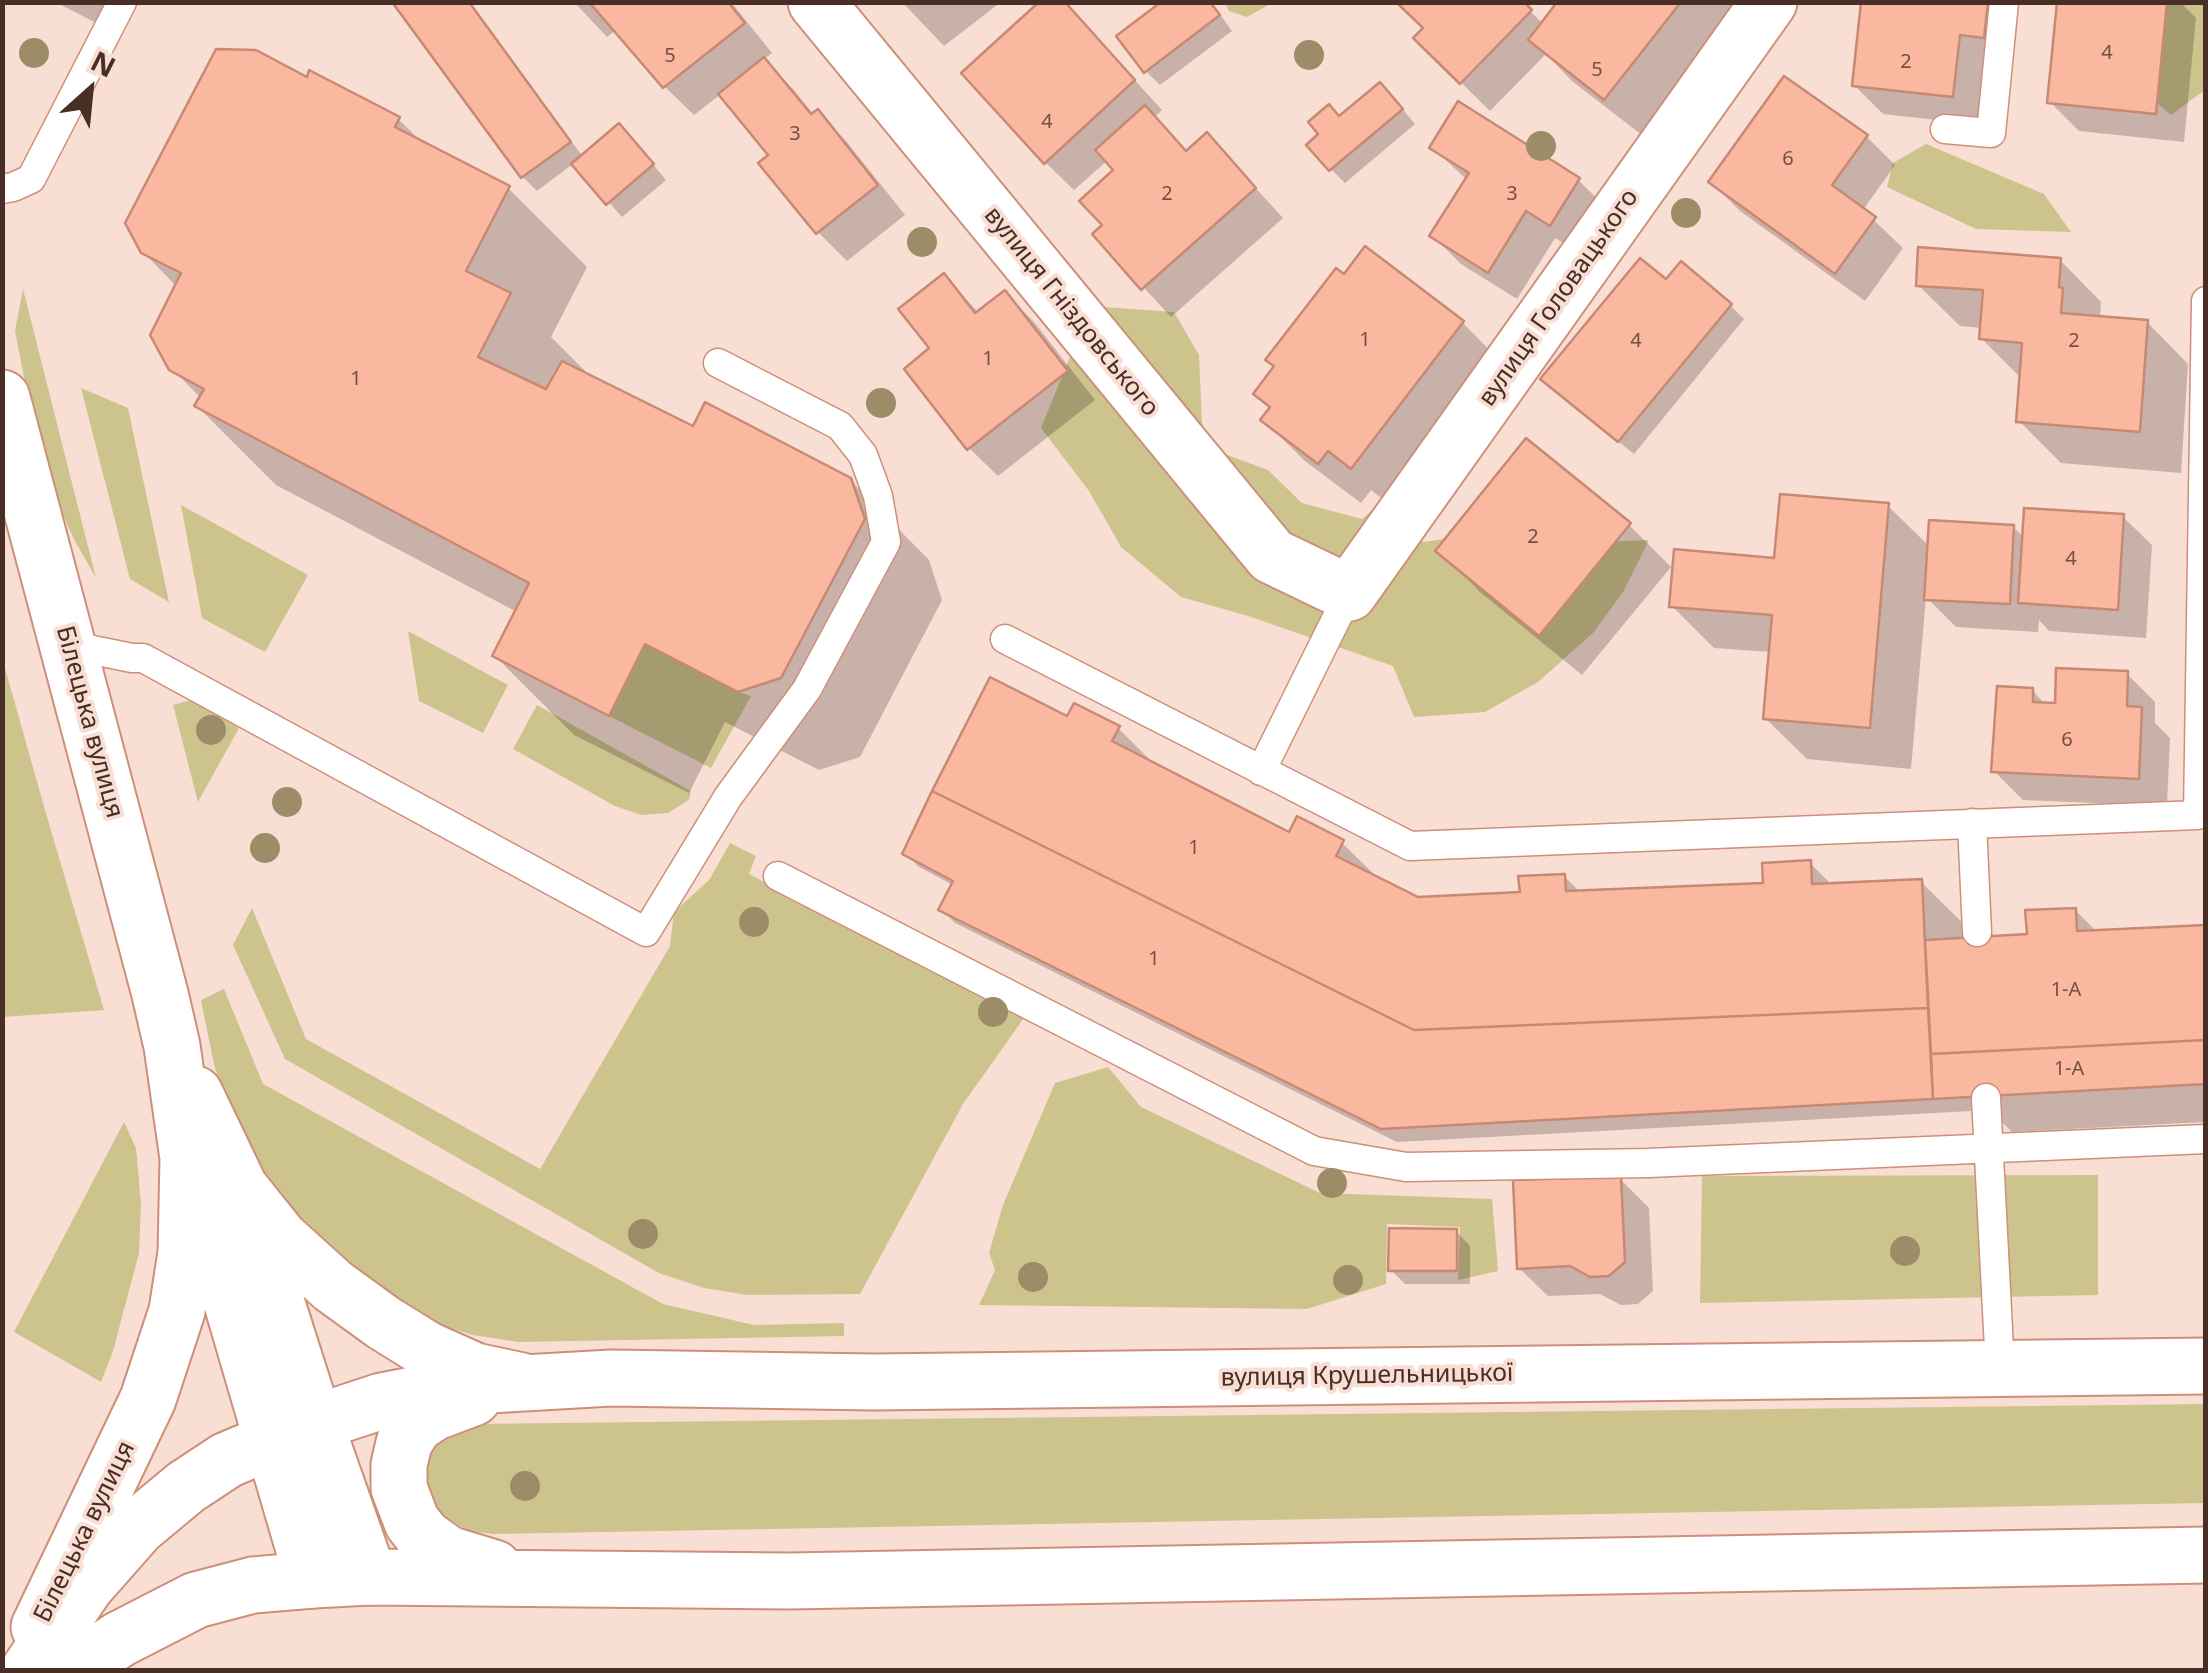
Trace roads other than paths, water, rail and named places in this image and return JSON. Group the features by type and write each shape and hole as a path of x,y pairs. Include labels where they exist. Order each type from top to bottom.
{"main road":[{"name":"вулиця Гніздовського","path":"816,2 1272,556 1349,593"},
{"name":"вулиця Головацького","path":"1349,593 1769,2"},
{"name":"Білецька вулиця","path":"2,398 172,1046 188,1158 186,1253 177,1311 148,1398 18,1670"},
{"name":"Білецька вулиця","path":"172,1046 240,1188 280,1238 333,1286 426,1349 475,1370 529,1383"},
{"name":"Білецька вулиця","path":"188,1158 222,1266 294,1432 369,1577"},
{"name":"Білецька вулиця","path":"240,1188 294,1432 313,1580"},
{"name":"вулиця Крушельницької","path":"29,1670 86,1586 138,1527 227,1460 382,1400 454,1387 611,1378 874,1382 2206,1366"},
{"name":"вулиця Крушельницької","path":"529,1383 462,1401 433,1413 415,1426 404,1443 399,1488 412,1522 424,1537 448,1554 532,1580"},
{"name":"вулиця Крушельницької","path":"73,1670 120,1639 196,1600 253,1585 313,1580 829,1580 2206,1555"}],"lane":[{"path":"2,188 31,178 122,2"},
{"path":"1945,129 1991,133 2004,2"},
{"path":"1005,639 1410,846 2198,815 2206,301"},
{"path":"68,646 143,658 646,932 728,797 807,689 886,542 878,496 862,456 840,426 718,363"},
{"path":"1261,771 1349,593"},
{"path":"1972,823 1977,932"},
{"path":"778,876 1314,1151 1406,1167 1648,1163 2206,1138"},
{"path":"1986,1098 2000,1368"}]}
